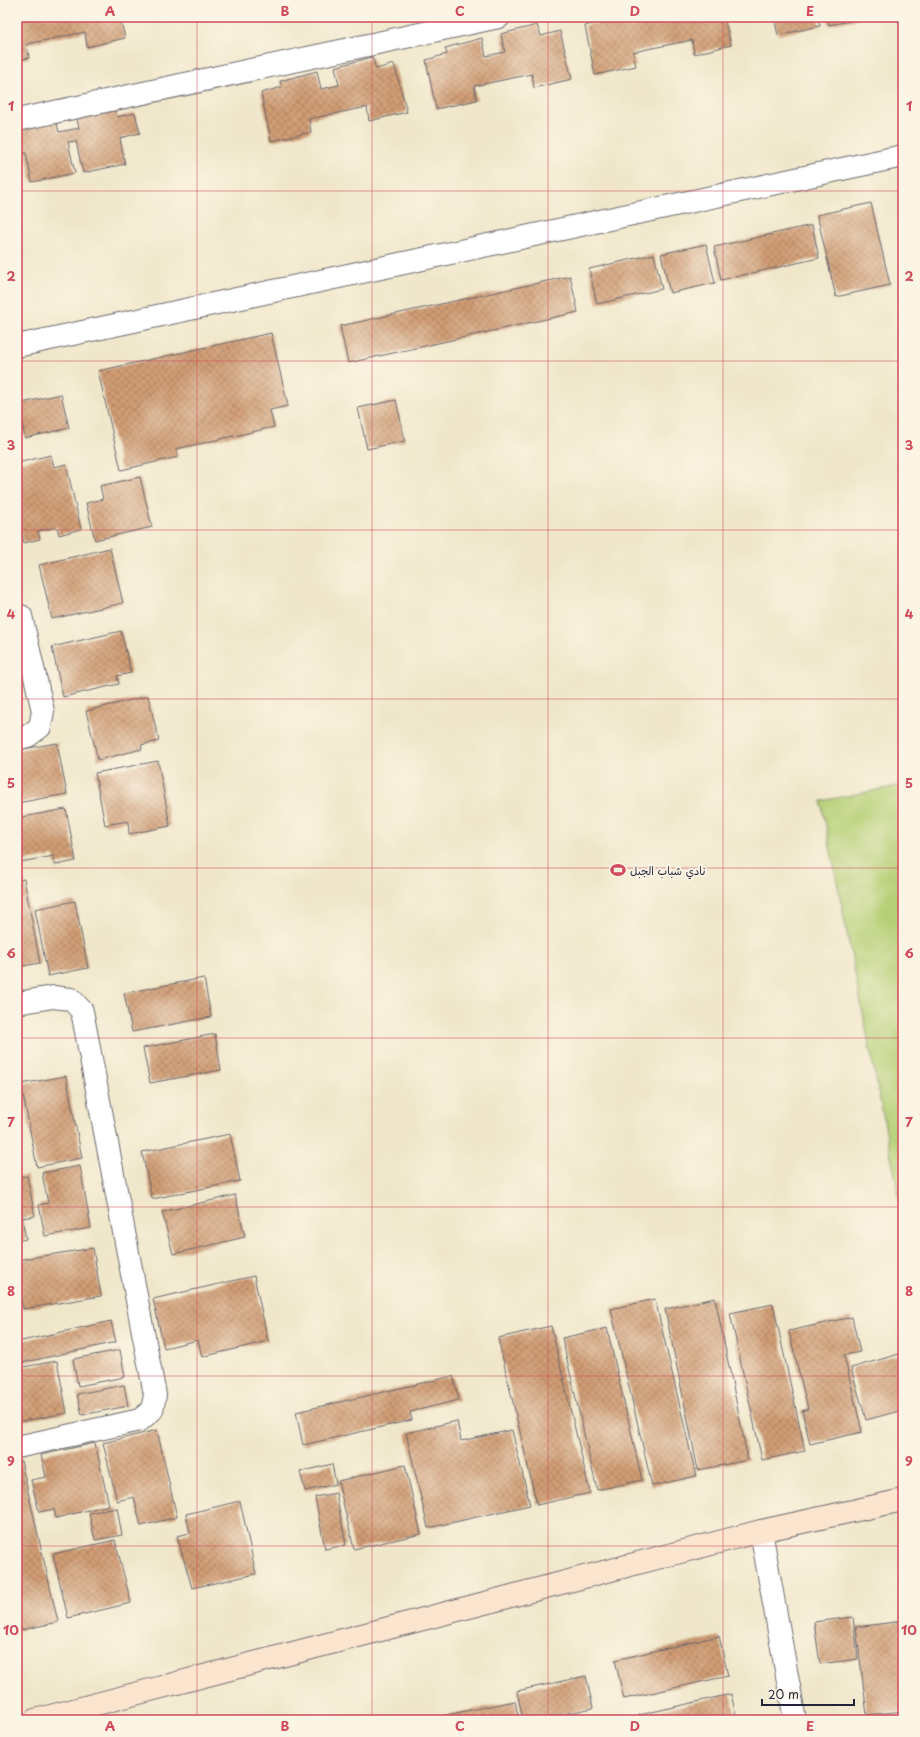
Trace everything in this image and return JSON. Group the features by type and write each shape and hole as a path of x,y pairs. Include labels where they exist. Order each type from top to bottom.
{"street":[{"path":"17,120 499,17"},
{"path":"17,346 903,156"},
{"path":"17,739 28,736 40,727 43,711 21,616"},
{"path":"17,1003 53,997 71,999 82,1011 155,1395 152,1410 140,1420 17,1447"},
{"path":"35,1720 761,1531 903,1500"},
{"path":"761,1531 795,1720"}],"green space":[{"path":"903,785 903,1206 901,1207 821,801"}],"building":[{"path":"17,17 120,17 125,38 87,47 85,32 27,44 29,58 17,60"},
{"path":"606,17 644,17 645,22 664,17 724,17 731,45 694,54 692,40 633,52 636,66 595,75 585,26 607,20"},
{"path":"774,17 818,17 820,26 778,35"},
{"path":"827,17 865,17 865,18 829,25"},
{"path":"537,25 541,36 560,31 572,79 534,88 532,74 474,86 477,100 436,109 426,60 447,54 445,48 482,38 486,56 505,52 501,34"},
{"path":"372,57 376,69 394,64 407,112 369,121 367,107 309,119 311,132 271,141 261,93 282,87 280,81 317,71 321,89 339,85 335,67"},
{"path":"114,107 117,117 135,113 140,133 120,138 125,164 83,173 76,141 68,142 75,173 32,182 26,153 17,155 17,137 22,136 20,129 56,121 59,132 79,128 76,115"},
{"path":"871,203 890,285 836,297 817,215"},
{"path":"812,225 819,258 721,280 714,247"},
{"path":"706,244 715,283 670,293 661,254"},
{"path":"654,254 662,289 597,304 589,269"},
{"path":"570,276 578,312 348,363 340,326"},
{"path":"271,333 288,406 270,410 274,427 176,449 178,457 121,470 98,371"},
{"path":"61,394 69,428 25,438 18,404"},
{"path":"396,400 405,441 367,449 358,408"},
{"path":"51,455 54,467 66,464 81,529 59,535 57,527 38,531 40,539 24,543 20,525 17,526 17,463"},
{"path":"140,477 152,527 95,540 86,503 103,499 100,486"},
{"path":"110,548 123,603 52,619 39,565"},
{"path":"121,631 131,673 117,676 119,684 63,697 52,647"},
{"path":"148,696 159,741 141,745 142,749 98,760 86,711"},
{"path":"57,743 67,794 17,803 17,750"},
{"path":"158,761 170,826 129,834 128,821 105,825 95,773"},
{"path":"66,809 76,861 55,865 54,856 20,862 17,848 17,818"},
{"path":"24,879 40,963 17,967 17,881"},
{"path":"75,901 88,968 48,976 35,909"},
{"path":"204,978 211,1017 132,1032 124,993"},
{"path":"215,1034 221,1070 150,1083 143,1048"},
{"path":"66,1076 82,1158 37,1167 21,1084"},
{"path":"230,1134 240,1181 152,1199 142,1152"},
{"path":"80,1166 91,1228 45,1236 39,1205 48,1203 42,1173"},
{"path":"27,1176 35,1216 22,1218 26,1239 17,1241 17,1177"},
{"path":"235,1195 245,1237 173,1254 162,1212"},
{"path":"93,1248 101,1296 23,1309 17,1273 17,1260"},
{"path":"903,1258 903,1272 902,1273 899,1259"},
{"path":"254,1276 268,1341 202,1357 198,1340 164,1348 153,1299"},
{"path":"715,1298 748,1460 698,1470 665,1309"},
{"path":"655,1299 696,1476 652,1486 611,1309"},
{"path":"773,1304 805,1451 762,1460 730,1313"},
{"path":"852,1317 860,1352 844,1355 862,1432 810,1444 802,1411 808,1409 789,1331"},
{"path":"111,1321 116,1342 17,1364 17,1342"},
{"path":"551,1326 590,1493 537,1505 498,1338"},
{"path":"607,1328 642,1480 597,1490 562,1338"},
{"path":"120,1350 125,1377 78,1386 73,1359"},
{"path":"899,1354 903,1367 903,1410 866,1420 851,1368"},
{"path":"57,1361 67,1413 17,1422 17,1368"},
{"path":"453,1376 459,1400 410,1412 412,1420 303,1445 296,1412"},
{"path":"124,1385 128,1406 82,1415 77,1394"},
{"path":"457,1421 461,1441 512,1430 530,1505 428,1528 406,1433"},
{"path":"157,1430 177,1517 141,1526 134,1497 117,1501 103,1443"},
{"path":"95,1443 109,1505 56,1518 54,1509 39,1512 31,1480 46,1477 41,1455"},
{"path":"21,1461 58,1622 17,1631 17,1462"},
{"path":"332,1464 336,1484 305,1491 300,1472"},
{"path":"405,1465 421,1534 354,1549 338,1481"},
{"path":"336,1493 346,1545 325,1549 315,1497"},
{"path":"240,1501 256,1574 192,1588 177,1536 190,1533 186,1514"},
{"path":"117,1508 122,1535 95,1540 89,1513"},
{"path":"115,1540 131,1603 68,1618 53,1554"},
{"path":"853,1617 858,1659 820,1664 814,1622"},
{"path":"903,1621 903,1711 867,1715 856,1627"},
{"path":"719,1636 728,1676 624,1699 615,1660"},
{"path":"586,1676 593,1708 536,1720 523,1720 517,1691"},
{"path":"731,1694 737,1720 640,1720 639,1715"},
{"path":"515,1701 519,1720 442,1720 441,1716"}],"place":[{"name":"نادي شباب الجبل","path":"618,870"}]}
